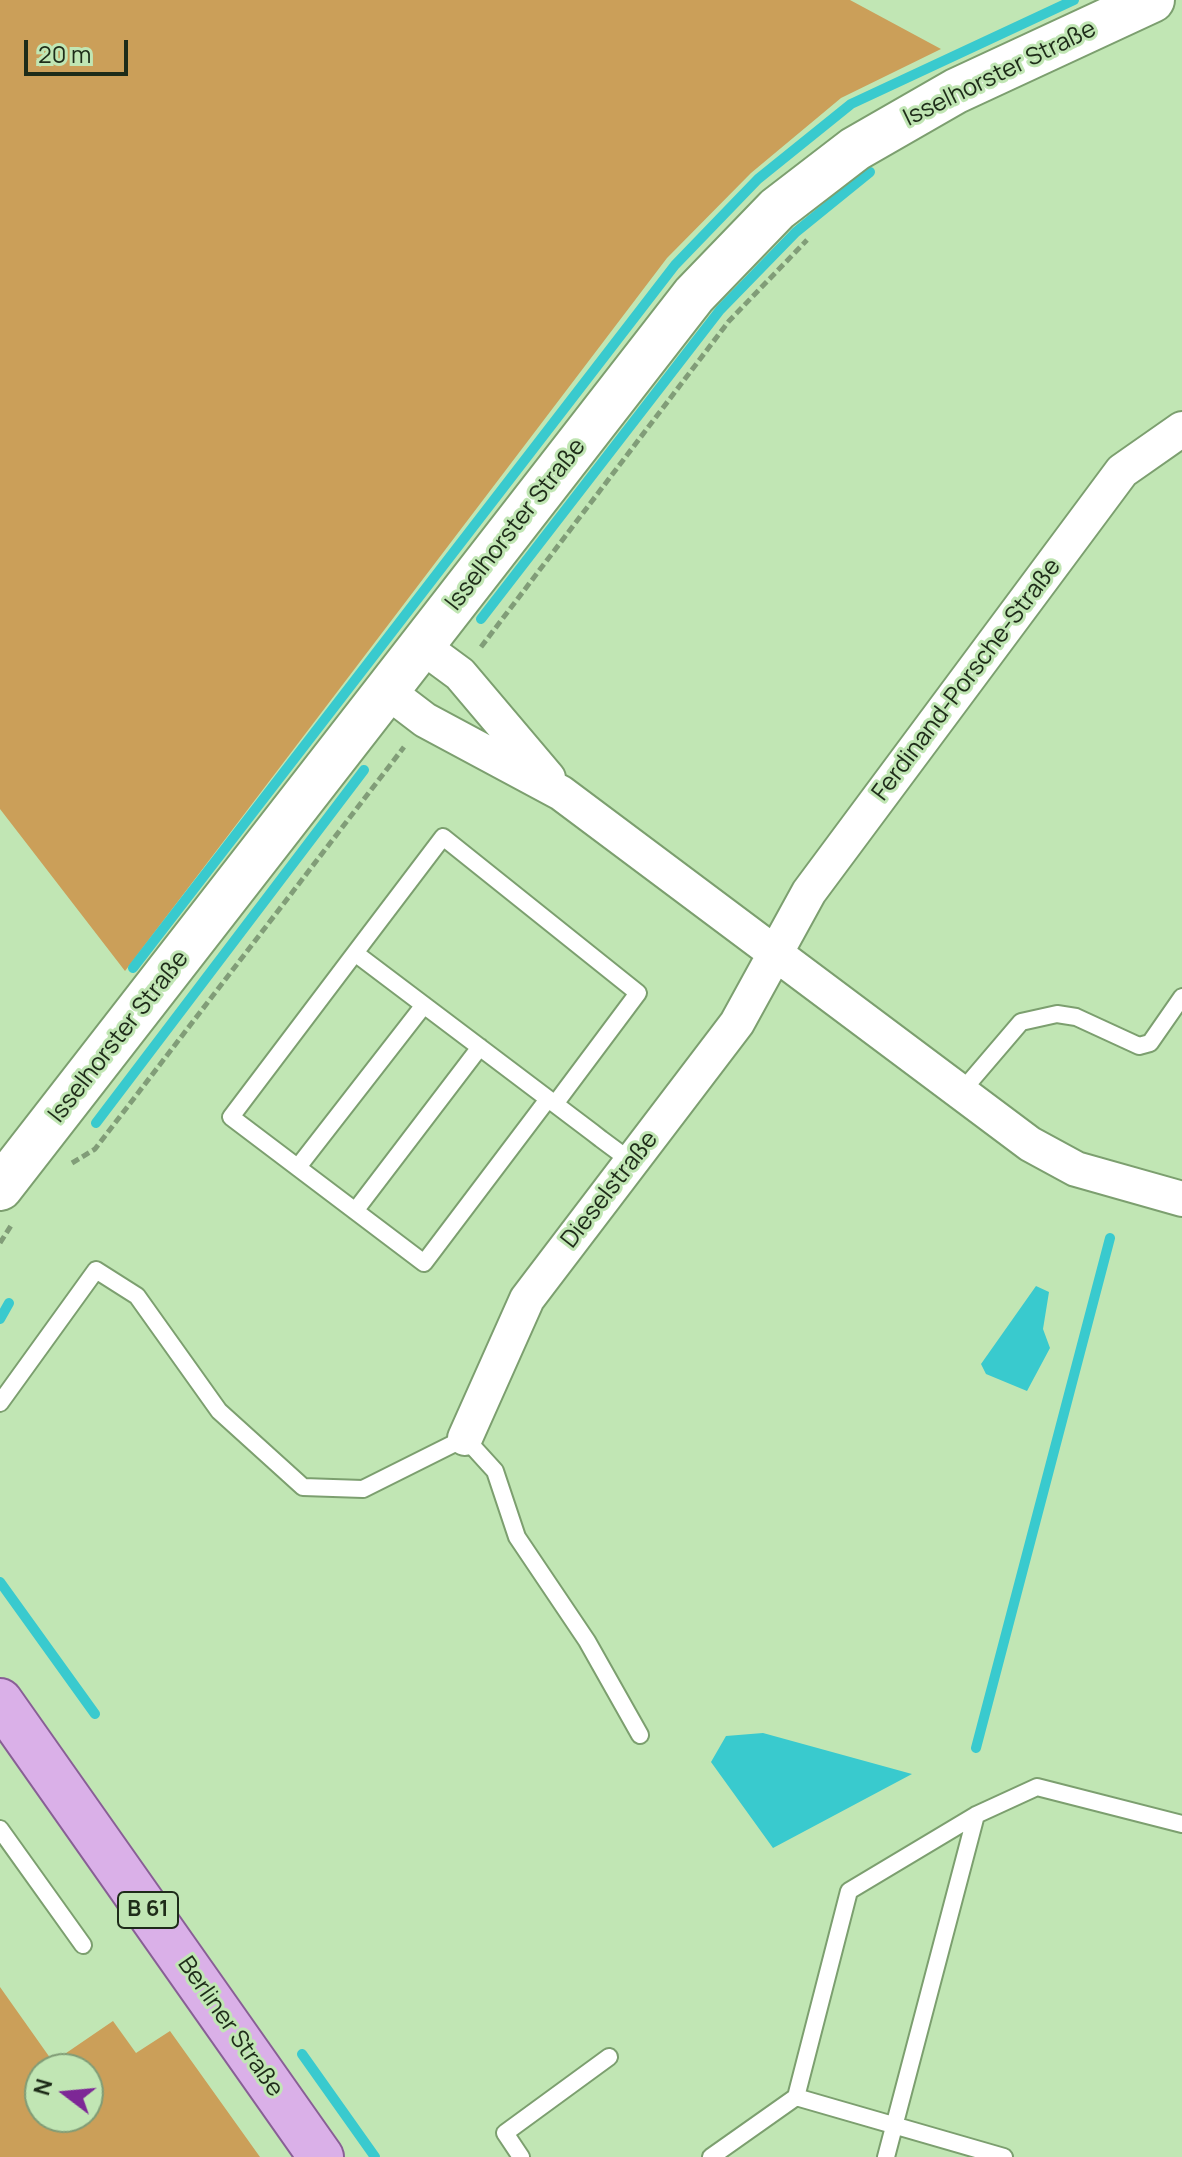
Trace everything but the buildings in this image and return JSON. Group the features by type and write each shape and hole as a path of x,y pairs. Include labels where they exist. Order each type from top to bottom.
{"main road":[{"name":"Berliner Straße","path":"0,1701 321,2157"}],"street":[{"name":"Isselhorster Straße","path":"0,1188 694,295 777,209 855,149 956,91 1152,0"},
{"name":"Ferdinand-Porsche-Straße","path":"775,953 809,892 1122,471 1182,429"},
{"path":"422,646 460,674 561,793"},
{"path":"387,691 425,720 561,793 1030,1144 1076,1169 1182,1199"},
{"name":"Dieselstraße","path":"465,1438 527,1299 737,1023 775,953"}],"lane":[{"path":"443,837 638,993 424,1263 231,1117 355,953 443,837"},
{"path":"355,953 632,1162"},
{"path":"962,1091 1021,1022 1057,1014 1076,1017 1139,1046 1150,1043 1182,997"},
{"path":"298,1167 424,1005"},
{"path":"355,1211 480,1047"},
{"path":"0,1403 96,1270 137,1296 219,1411 303,1487 363,1489 465,1438 495,1471 517,1537 587,1641 640,1735"},
{"path":"711,2157 796,2097 849,1891 976,1815 1037,1787 1182,1824"},
{"path":"886,2157 976,1815"},
{"path":"0,1829 83,1945"},
{"path":"521,2157 505,2133 609,2057"},
{"path":"796,2097 1004,2157"}],"shaded area":[{"path":"0,0 850,0 941,49 841,98 751,173 667,258 125,971 0,809"},
{"path":"0,1987 47,2053 24,2053 24,2133 104,2133 104,2053 66,2053 113,2021 136,2053 170,2031 260,2157 0,2157"}],"water":[{"path":"1036,1286 1049,1292 1043,1329 1050,1348 1027,1391 986,1374 981,1364"},
{"path":"763,1733 912,1774 773,1848 711,1762 726,1736"}],"waterway":[{"path":"133,968 675,265 758,179 851,104 1074,0"},
{"path":"481,619 720,310 796,232 870,172"},
{"path":"96,1123 364,770"},
{"path":"976,1748 1110,1238"},
{"path":"0,1319 9,1303"},
{"path":"0,1582 95,1714"},
{"path":"302,2054 375,2157"}]}
